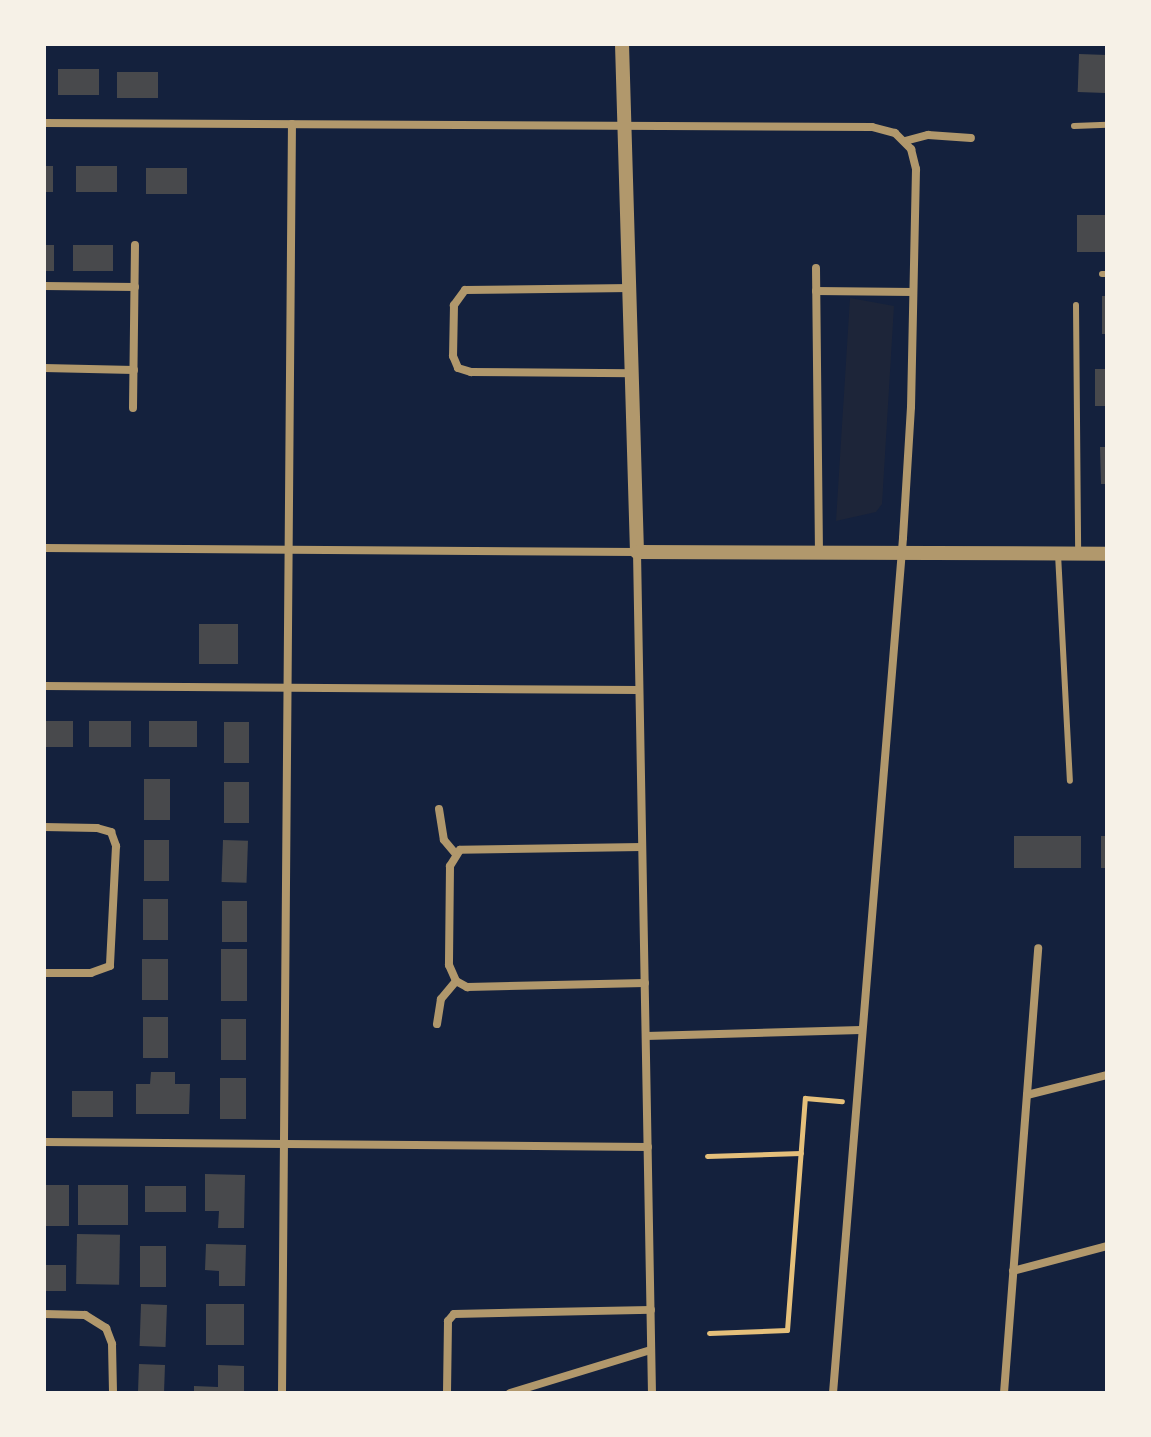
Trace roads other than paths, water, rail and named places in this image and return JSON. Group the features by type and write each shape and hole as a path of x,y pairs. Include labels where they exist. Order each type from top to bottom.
{"street":[{"path":"622,44 634,373 652,1393"},
{"path":"44,123 872,127 905,141 928,135 971,138"},
{"path":"282,1393 292,124"},
{"path":"833,1393 902,553 916,169 905,141"},
{"path":"133,408 135,245"},
{"path":"816,268 819,553"},
{"path":"44,286 135,287"},
{"path":"632,288 465,290 454,305 453,356 458,368 471,372 634,373"},
{"path":"816,291 913,292"},
{"path":"44,368 134,370"},
{"path":"44,548 1107,554"},
{"path":"44,686 639,690"},
{"path":"439,809 444,840 455,853"},
{"path":"44,827 97,828 111,832 116,846 110,966 91,973 44,973"},
{"path":"642,847 465,848 455,853 450,866 449,965 456,981 467,987 645,983"},
{"path":"1004,1393 1038,948"},
{"path":"437,1024 441,999 456,981"},
{"path":"646,1036 861,1030"},
{"path":"1027,1095 1107,1075"},
{"path":"44,1142 648,1147"},
{"path":"1013,1271 1107,1246"},
{"path":"447,1393 448,1321 454,1314 651,1310"},
{"path":"44,1314 85,1315 106,1328 112,1344 113,1393"},
{"path":"510,1393 651,1350"}],"lane":[{"path":"1074,126 1107,125"},
{"path":"1076,305 1078,554"},
{"path":"1058,554 1070,781"}]}
